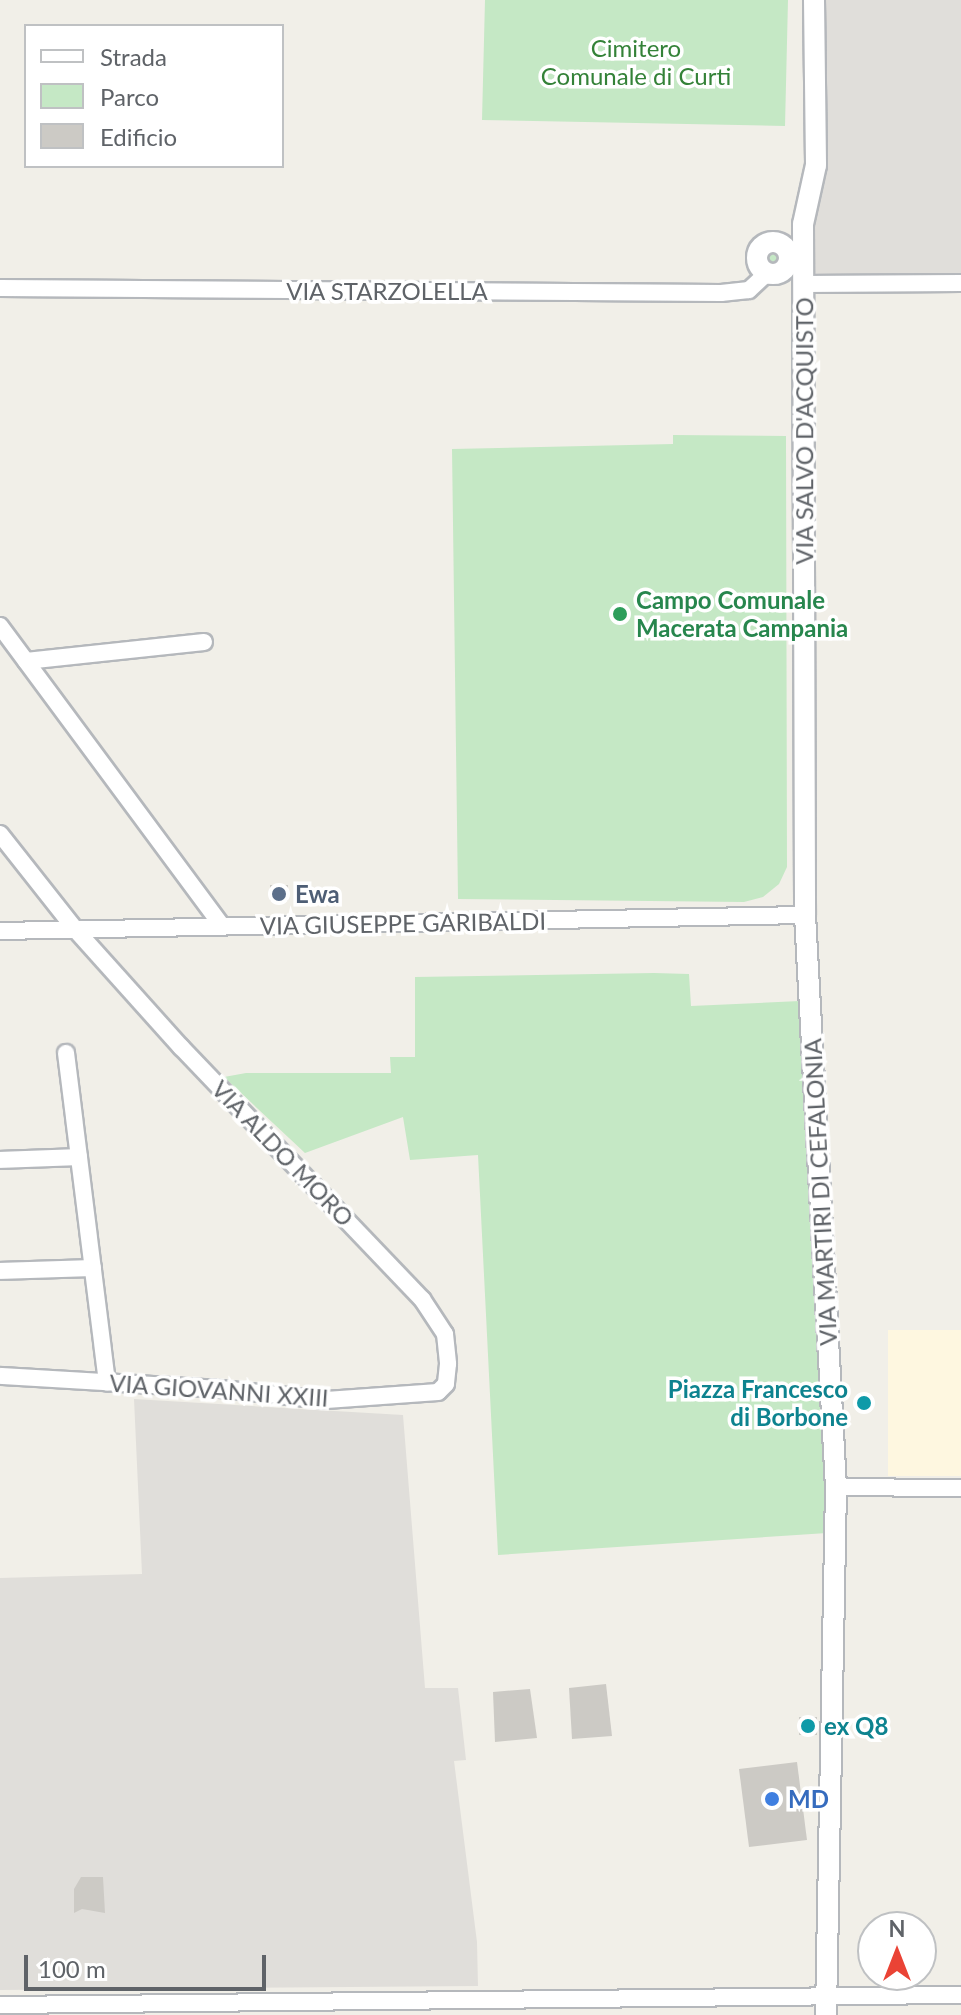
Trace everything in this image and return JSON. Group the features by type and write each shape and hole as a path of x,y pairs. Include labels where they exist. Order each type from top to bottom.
{"street":[{"name":"VIA SALVO D'ACQUISTO","path":"805,915 803,224 816,165 814,0"},
{"name":"VIA SALVO D'ACQUISTO","path":"803,224 779,264 803,284"},
{"name":"VIA STARZOLELLA","path":"0,288 721,293 749,290 779,264"},
{"path":"803,284 961,283"},
{"path":"0,626 222,926"},
{"path":"26,661 204,642"},
{"name":"VIA ALDO MORO","path":"0,834 75,929 435,1316 445,1334 448,1364 446,1384 438,1392"},
{"name":"VIA GIUSEPPE GARIBALDI","path":"0,931 805,915"},
{"name":"VIA MARTIRI DI CEFALONIA","path":"805,915 836,1487 826,2006"},
{"path":"66,1053 107,1382"},
{"path":"0,1160 79,1157"},
{"path":"0,1271 93,1268"},
{"name":"VIA GIOVANNI XXIII","path":"0,1376 326,1400 438,1392"},
{"path":"836,1487 961,1488"},
{"path":"0,2005 332,2009 826,2006 961,1995"}],"shaded area":[{"path":"824,0 961,0 961,279 809,281 826,130"},
{"path":"888,1330 961,1330 961,1476 888,1476"},
{"path":"134,1399 403,1415 425,1688 458,1688 466,1760 454,1761 477,1942 478,1986 0,1990 0,1578 142,1574"}],"green space":[{"name":"Cimitero Comunale di Curti","path":"485,0 788,0 785,126 482,120"},
{"path":"773,246 781,250 785,258 781,266 773,270 765,266 761,258 765,250"},
{"name":"Campo Comunale Macerata Campania","path":"673,435 786,436 787,867 779,884 763,897 744,902 458,899 452,449 673,444"},
{"path":"689,974 691,1006 800,1001 825,1422 827,1533 498,1555 478,1155 410,1160 403,1117 305,1153 224,1077 246,1073 391,1073 390,1057 415,1057 415,977"}],"building":[{"path":"270,885 288,885 288,901 270,901"},
{"path":"606,1684 612,1736 572,1739 569,1688"},
{"path":"530,1689 537,1738 495,1742 493,1692"},
{"name":"ex Q8","path":"799,1717 817,1717 817,1735 799,1735"},
{"name":"MD","path":"797,1762 807,1840 749,1847 739,1769"},
{"path":"81,1877 103,1877 105,1913 82,1909 74,1913 74,1889"}],"place":[{"name":"Campo Comunale Macerata Campania","path":"620,614"},
{"name":"Ewa","path":"279,894"},
{"name":"Piazza Francesco di Borbone","path":"864,1403"},
{"name":"ex Q8","path":"808,1726"},
{"name":"MD","path":"772,1799"}]}
